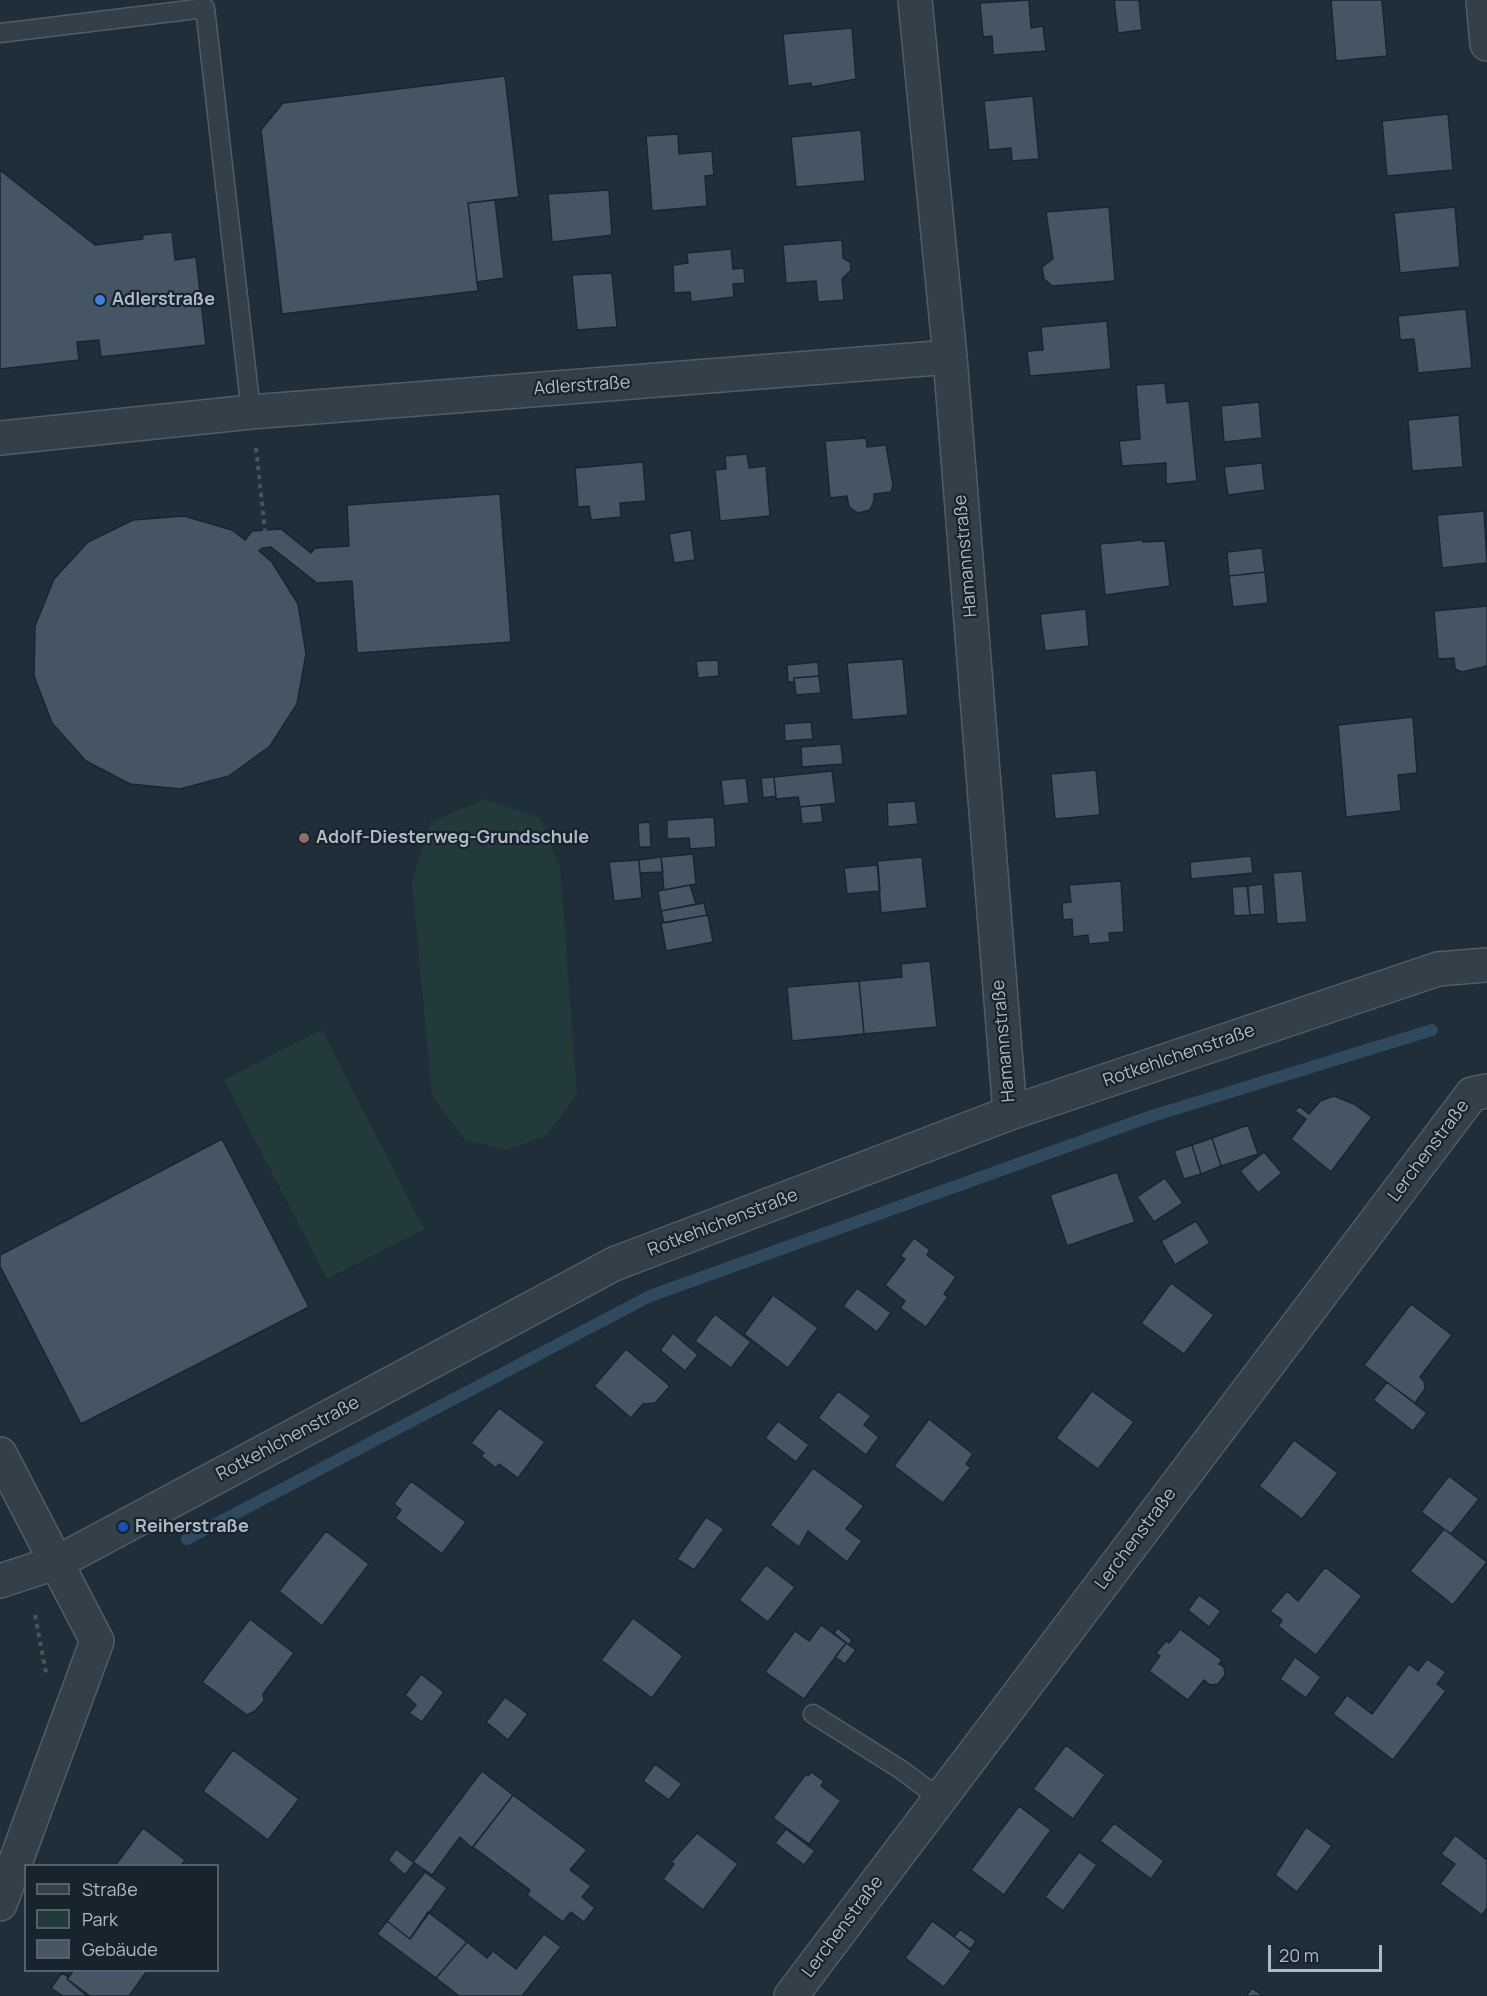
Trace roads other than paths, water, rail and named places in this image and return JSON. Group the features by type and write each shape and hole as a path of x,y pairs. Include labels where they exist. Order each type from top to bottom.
{"street":[{"name":"Hamannstraße","path":"915,0 950,357 1010,1113"},
{"path":"1483,0 1487,44"},
{"name":"Adlerstraße","path":"0,438 251,412 950,357"},
{"name":"Rotkehlchenstraße","path":"0,1581 58,1562 614,1264 1010,1113 1438,969 1487,964"},
{"name":"Lerchenstraße","path":"791,1996 1472,1094 1487,1091"},
{"path":"0,1454 97,1641 0,1904"}],"lane":[{"path":"0,33 205,8 251,412"},
{"path":"813,1714 903,1771 940,1798"}],"waterway":[{"path":"187,1539 650,1296 1149,1117 1432,1030"}],"place":[{"name":"Adlerstraße","path":"100,300"},
{"name":"Adolf-Diesterweg-Grundschule","path":"304,838"},
{"name":"Reiherstraße","path":"123,1527"}]}
